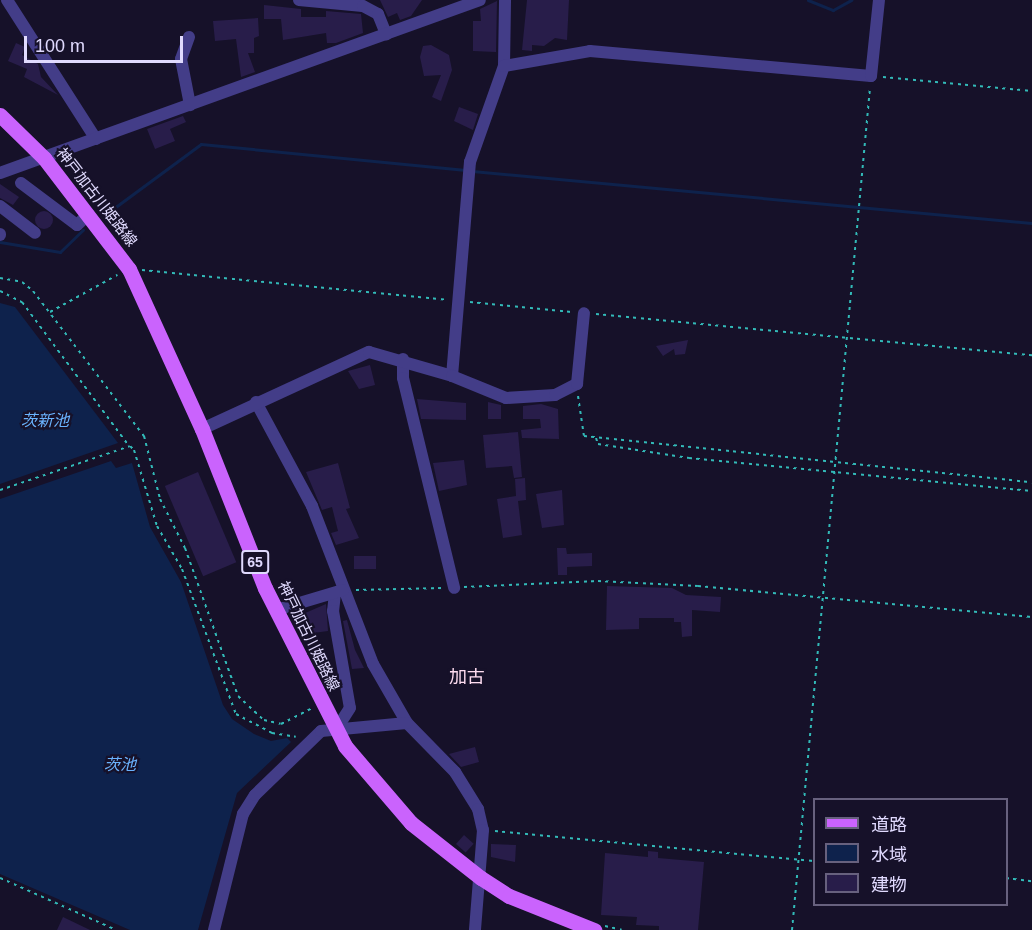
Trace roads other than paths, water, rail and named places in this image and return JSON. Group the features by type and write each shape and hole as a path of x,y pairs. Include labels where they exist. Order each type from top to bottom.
{"main road":[{"name":"神戸加古川姫路線","path":"0,115 44,158 90,214 129,269 202,429 276,610 321,704 372,782 411,823 481,878 509,896 594,930"}],"street":[{"path":"7,0 96,139"},
{"path":"298,0 363,6 378,14 386,34"},
{"path":"0,173 480,0"},
{"path":"452,376 470,162 504,66 505,0"},
{"path":"504,66 590,51 871,76 879,0"},
{"path":"189,37 181,59 190,105"},
{"path":"21,183 77,225 90,214"},
{"path":"0,206 35,233"},
{"path":"202,429 256,402 369,352 403,359 506,398 555,395 577,384 584,313"},
{"path":"403,359 403,378 454,588"},
{"path":"256,402 298,478 340,591 373,664 407,723 472,796 483,830 481,878 475,930"},
{"path":"276,610 340,591"},
{"path":"335,727 350,708 333,610 340,591"},
{"path":"214,930 243,814 255,795 321,731 335,727 407,723"}],"water":[{"name":"茨新池","path":"0,303 15,307 118,443 0,484"},
{"name":"茨池","path":"111,461 116,468 132,463 150,527 181,582 223,705 232,719 254,734 271,741 287,738 291,742 237,793 198,930 130,930 0,874 0,499"}],"waterway":[{"path":"808,0 833,10 851,0"},
{"path":"106,214 201,144 466,170"},
{"path":"472,171 1032,223"},
{"path":"0,242 60,252 83,230"}],"district":[{"name":"加古","path":"467,677"}]}
